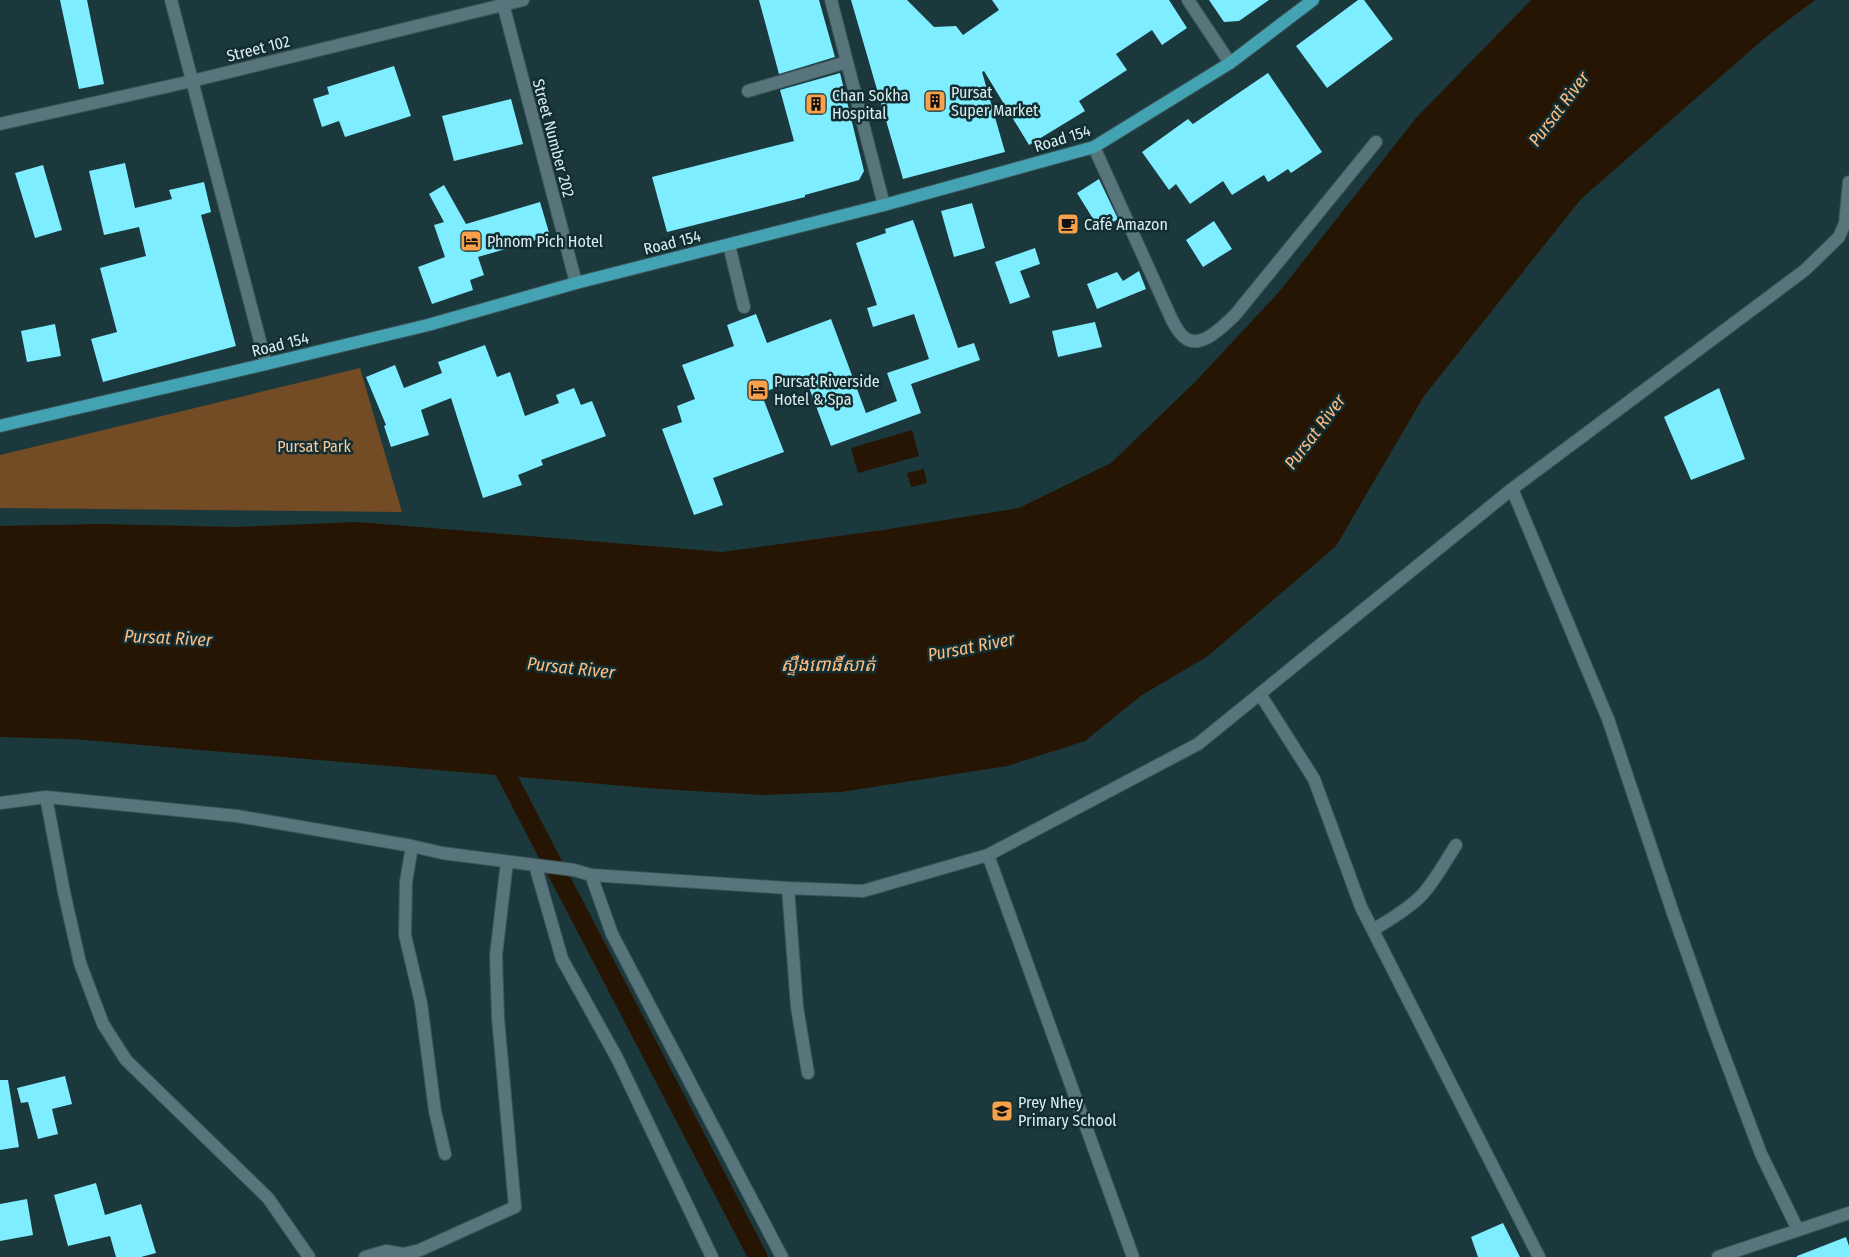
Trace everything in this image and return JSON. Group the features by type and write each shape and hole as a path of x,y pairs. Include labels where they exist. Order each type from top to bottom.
{"main road":[{"name":"Road 154","path":"0,426 428,324 576,283 884,205 1094,147 1230,62 1313,0"}],"street":[{"path":"171,0 266,364"},
{"name":"Street 102","path":"0,124 192,81 502,3 523,0"},
{"path":"831,0 884,205"},
{"path":"1188,0 1230,62"},
{"name":"Street Number 202","path":"502,3 576,283"},
{"path":"748,91 847,62"},
{"path":"1094,147 1180,335 1189,340 1199,341 1212,336 1235,315 1376,142"},
{"path":"0,803 46,797 237,816 412,846 442,853 574,870 591,875 788,888 863,891 988,855 1198,744 1512,489 1805,270 1844,238 1849,182"},
{"path":"729,245 744,307"},
{"path":"1512,489 1608,719 1682,940 1761,1154 1798,1230"},
{"path":"1260,694 1314,778 1361,907 1539,1257"},
{"path":"46,797 80,963 104,1024 126,1060 268,1198 309,1257"},
{"path":"1373,930 1402,912 1420,897 1441,870 1456,845"},
{"path":"412,846 406,882 405,936 420,1003 436,1112 445,1154"},
{"path":"988,855 1134,1257"},
{"path":"365,1257 386,1251 403,1254 420,1250 515,1207 498,1018 496,955 507,862"},
{"path":"541,866 562,960 617,1058 712,1257"},
{"path":"591,875 612,934 782,1257"},
{"path":"788,888 797,1006 808,1073"},
{"path":"1718,1257 1849,1213"}],"green space":[{"name":"Pursat Park","path":"360,368 402,512 0,508 0,455"}],"water":[{"name":"ស្ទឹងពោធិ៍សាត់","path":"1531,0 1815,0 1766,37 1581,199 1424,396 1336,546 1208,656 1142,695 1085,741 1007,766 841,792 763,795 660,789 72,739 0,737 0,526 100,524 236,527 358,522 722,552 883,530 1019,508 1111,463 1196,381 1279,292 1416,118"},
{"path":"912,430 919,456 858,473 851,448"},
{"path":"924,469 927,483 911,487 907,473"}],"building":[{"path":"60,0 87,0 104,84 79,89"},
{"path":"759,0 819,0 835,57 779,74"},
{"path":"851,0 907,0 934,27 956,26 963,35 999,10 992,0 1169,0 1187,28 1162,45 1152,30 1116,54 1127,70 1079,101 1085,111 1029,145 984,71 982,72 1005,152 903,179"},
{"path":"1209,0 1269,0 1239,21 1224,22"},
{"path":"1358,0 1364,0 1393,39 1327,88 1296,46"},
{"path":"394,66 411,116 345,137 339,121 322,127 313,99 329,94 327,87"},
{"path":"840,73 864,171 859,180 805,195 805,197 667,232 652,177 794,141 780,90"},
{"path":"1268,73 1322,152 1291,173 1288,169 1268,182 1264,175 1232,195 1223,181 1190,204 1176,184 1169,190 1142,152 1188,119 1193,124"},
{"path":"511,99 523,144 454,161 442,116"},
{"path":"125,163 135,208 172,199 169,190 204,182 211,212 201,215 236,346 103,382 91,339 117,332 100,268 146,256 139,227 104,235 89,171"},
{"path":"43,165 62,230 35,238 15,173"},
{"path":"1099,179 1118,219 1100,230 1077,193"},
{"path":"444,185 466,224 540,202 550,236 478,257 484,275 470,280 473,290 432,304 418,267 445,257 434,225 444,222 429,194"},
{"path":"972,203 985,248 954,257 941,211"},
{"path":"913,220 958,348 974,343 980,360 911,384 921,413 831,446 805,377 761,393 784,452 713,478 723,505 694,515 662,429 682,422 677,406 695,399 682,365 734,346 727,325 756,314 767,343 831,319 866,413 897,401 887,373 929,359 914,314 873,327 867,308 877,305 856,243 886,233 885,229"},
{"path":"1214,221 1232,249 1203,267 1186,240"},
{"path":"1035,248 1040,264 1020,271 1030,297 1010,304 995,262"},
{"path":"1139,271 1146,289 1097,309 1087,284 1117,272 1123,281"},
{"path":"1095,322 1102,347 1058,357 1052,331"},
{"path":"55,324 61,356 27,362 21,331"},
{"path":"485,345 497,377 510,372 525,416 559,403 556,395 574,388 581,405 592,401 606,436 541,460 543,465 518,475 522,485 483,498 451,398 421,410 429,435 391,447 384,426 386,425 366,377 395,365 404,388 442,373 438,362"},
{"path":"1719,388 1745,459 1691,480 1664,417"},
{"path":"65,1076 72,1104 52,1109 58,1134 38,1139 28,1102 21,1103 17,1088"},
{"path":"0,1080 8,1080 19,1147 0,1150"},
{"path":"96,1183 105,1215 141,1204 156,1253 141,1257 116,1257 110,1236 68,1246 54,1195"},
{"path":"27,1199 33,1235 0,1241 0,1204"},
{"path":"1503,1223 1520,1257 1478,1257 1471,1237"},
{"path":"1846,1237 1849,1246 1849,1257 1797,1257 1797,1256"}],"waterway":[{"path":"496,755 758,1257"}],"place":[{"name":"Pursat Super Market","path":"935,101"},
{"name":"Chan Sokha Hospital","path":"816,104"},
{"name":"Café Amazon","path":"1068,224"},
{"name":"Phnom Pich Hotel","path":"471,241"},
{"name":"Pursat Riverside Hotel & Spa","path":"758,390"},
{"name":"Prey Nhey Primary School","path":"1002,1111"}],"water label":[{"name":"Pursat River","path":"1559,109"},
{"name":"Pursat River","path":"1315,432"},
{"name":"Pursat River","path":"168,638"},
{"name":"Pursat River","path":"971,647"},
{"name":"Pursat River","path":"571,668"}]}
